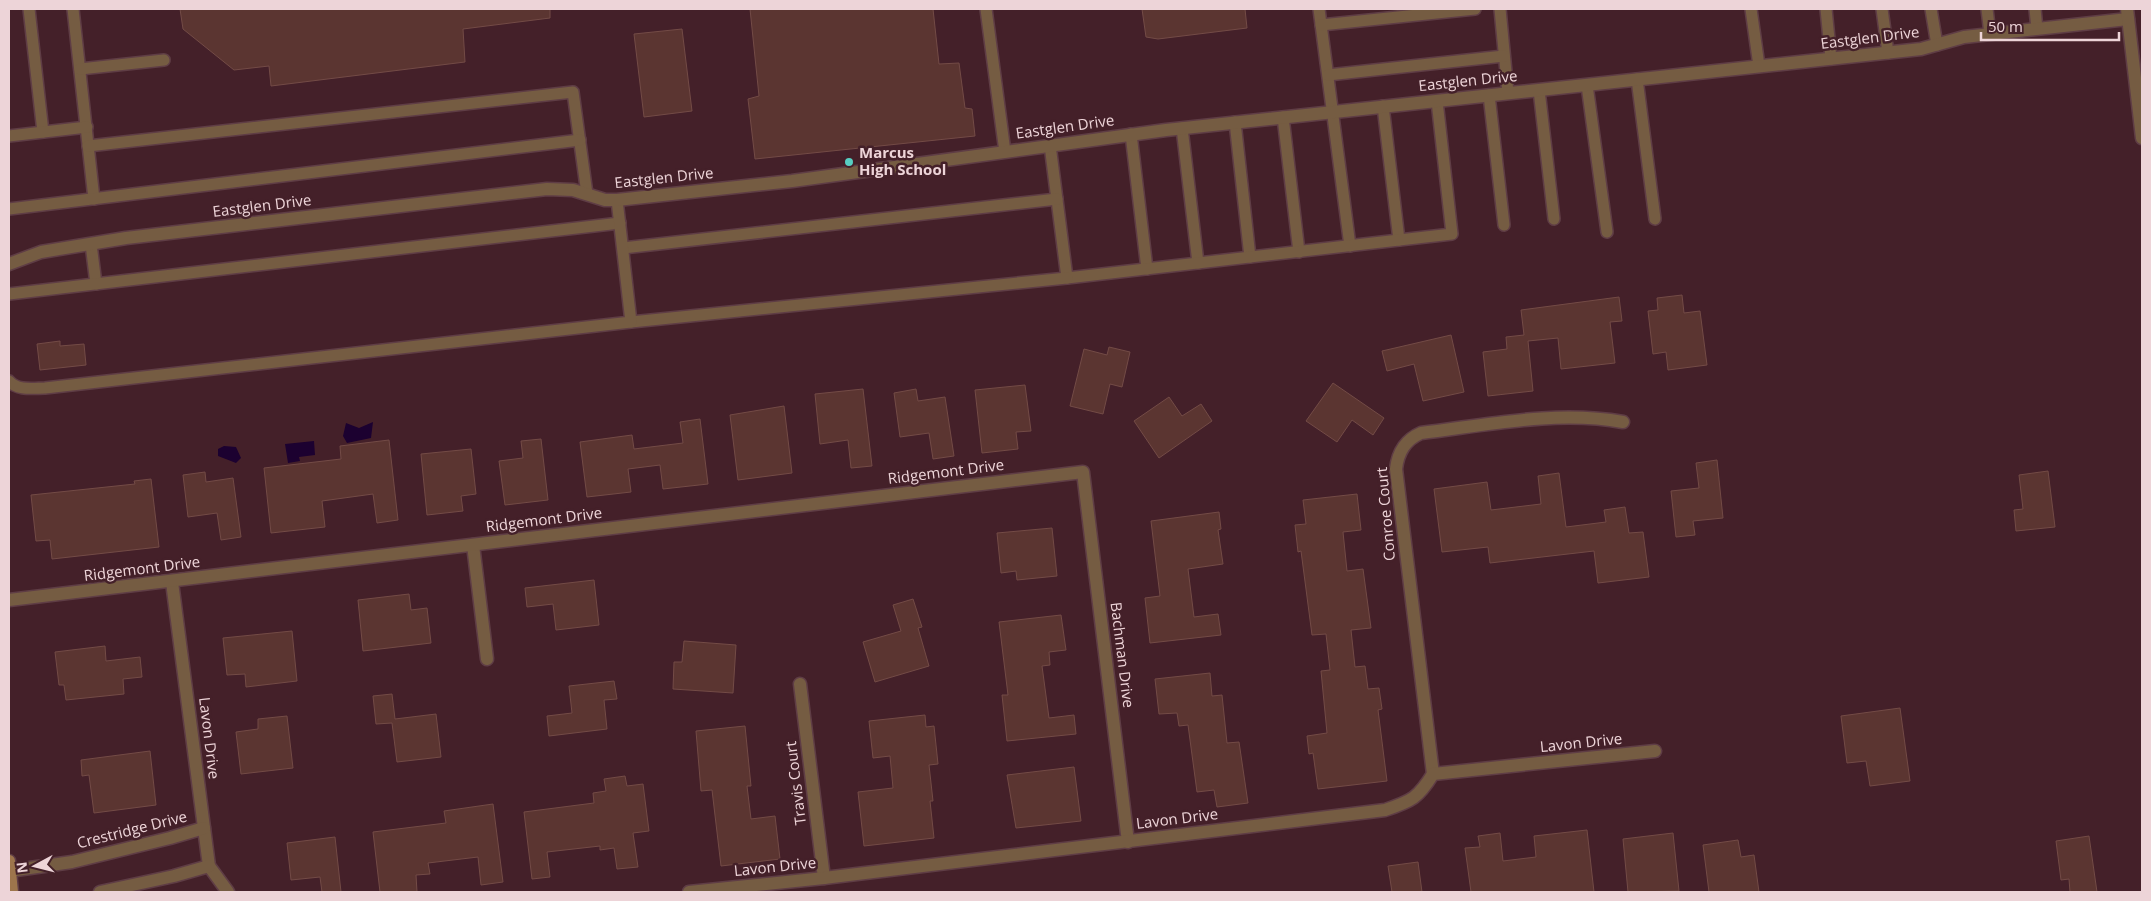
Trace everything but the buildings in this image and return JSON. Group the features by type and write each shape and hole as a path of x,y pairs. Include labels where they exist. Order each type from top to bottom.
{"main road":[{"path":"9,867 12,892"}],"street":[{"name":"Eastglen Drive","path":"9,264 41,252 91,244 547,189 574,190 605,200 617,200 792,181 1182,128 1921,49 1964,37 2037,29 2128,14"},
{"path":"2128,14 2142,138"},
{"name":"Conroe Court","path":"1433,774 1396,468 1398,457 1410,438 1421,433 1551,418 1601,418 1623,422"},
{"name":"Ridgemont Drive","path":"9,600 1083,472"},
{"name":"Bachman Drive","path":"1083,472 1128,842"},
{"path":"474,545 488,659"},
{"name":"Lavon Drive","path":"172,582 210,866 228,892"},
{"name":"Travis Court","path":"800,684 824,878"},
{"name":"Lavon Drive","path":"689,892 824,878 1385,810 1409,802 1424,788 1433,774 1655,751"},
{"name":"Crestridge Drive","path":"9,867 72,862 204,828"},
{"path":"100,892 210,866"}],"lane":[{"path":"29,9 43,132"},
{"path":"74,9 94,199"},
{"path":"986,9 1005,152"},
{"path":"1319,9 1350,246"},
{"path":"1322,25 1475,9"},
{"path":"1500,9 1508,93"},
{"path":"1751,9 1758,66"},
{"path":"1826,9 1831,59"},
{"path":"1882,9 1888,53"},
{"path":"1931,9 1937,45"},
{"path":"1987,9 1990,34"},
{"path":"2035,9 2037,29"},
{"path":"1328,75 1504,56"},
{"path":"80,69 164,60"},
{"path":"1637,79 1655,219"},
{"path":"1587,85 1607,232"},
{"path":"1539,90 1554,219"},
{"path":"88,146 573,92 587,194"},
{"path":"1489,95 1504,225"},
{"path":"9,381 12,385 22,388 45,388 631,322 1067,278 1452,234 1436,101"},
{"path":"1383,106 1399,240"},
{"path":"1283,117 1299,252"},
{"path":"1235,122 1250,257"},
{"path":"9,136 87,127"},
{"path":"1182,128 1198,263"},
{"path":"1131,134 1147,269"},
{"path":"9,209 580,140"},
{"path":"1050,146 1067,278"},
{"path":"623,248 1057,199"},
{"path":"617,200 631,322"},
{"path":"9,294 620,223"},
{"path":"91,244 96,284"}],"shaded area":[{"path":"373,422 371,438 347,443 343,436 346,423 359,428"},
{"path":"314,441 315,455 299,457 300,461 288,463 285,444"},
{"path":"224,446 236,447 241,458 236,463 218,456 218,449"}],"place":[{"name":"Marcus High School","path":"849,162"}]}
